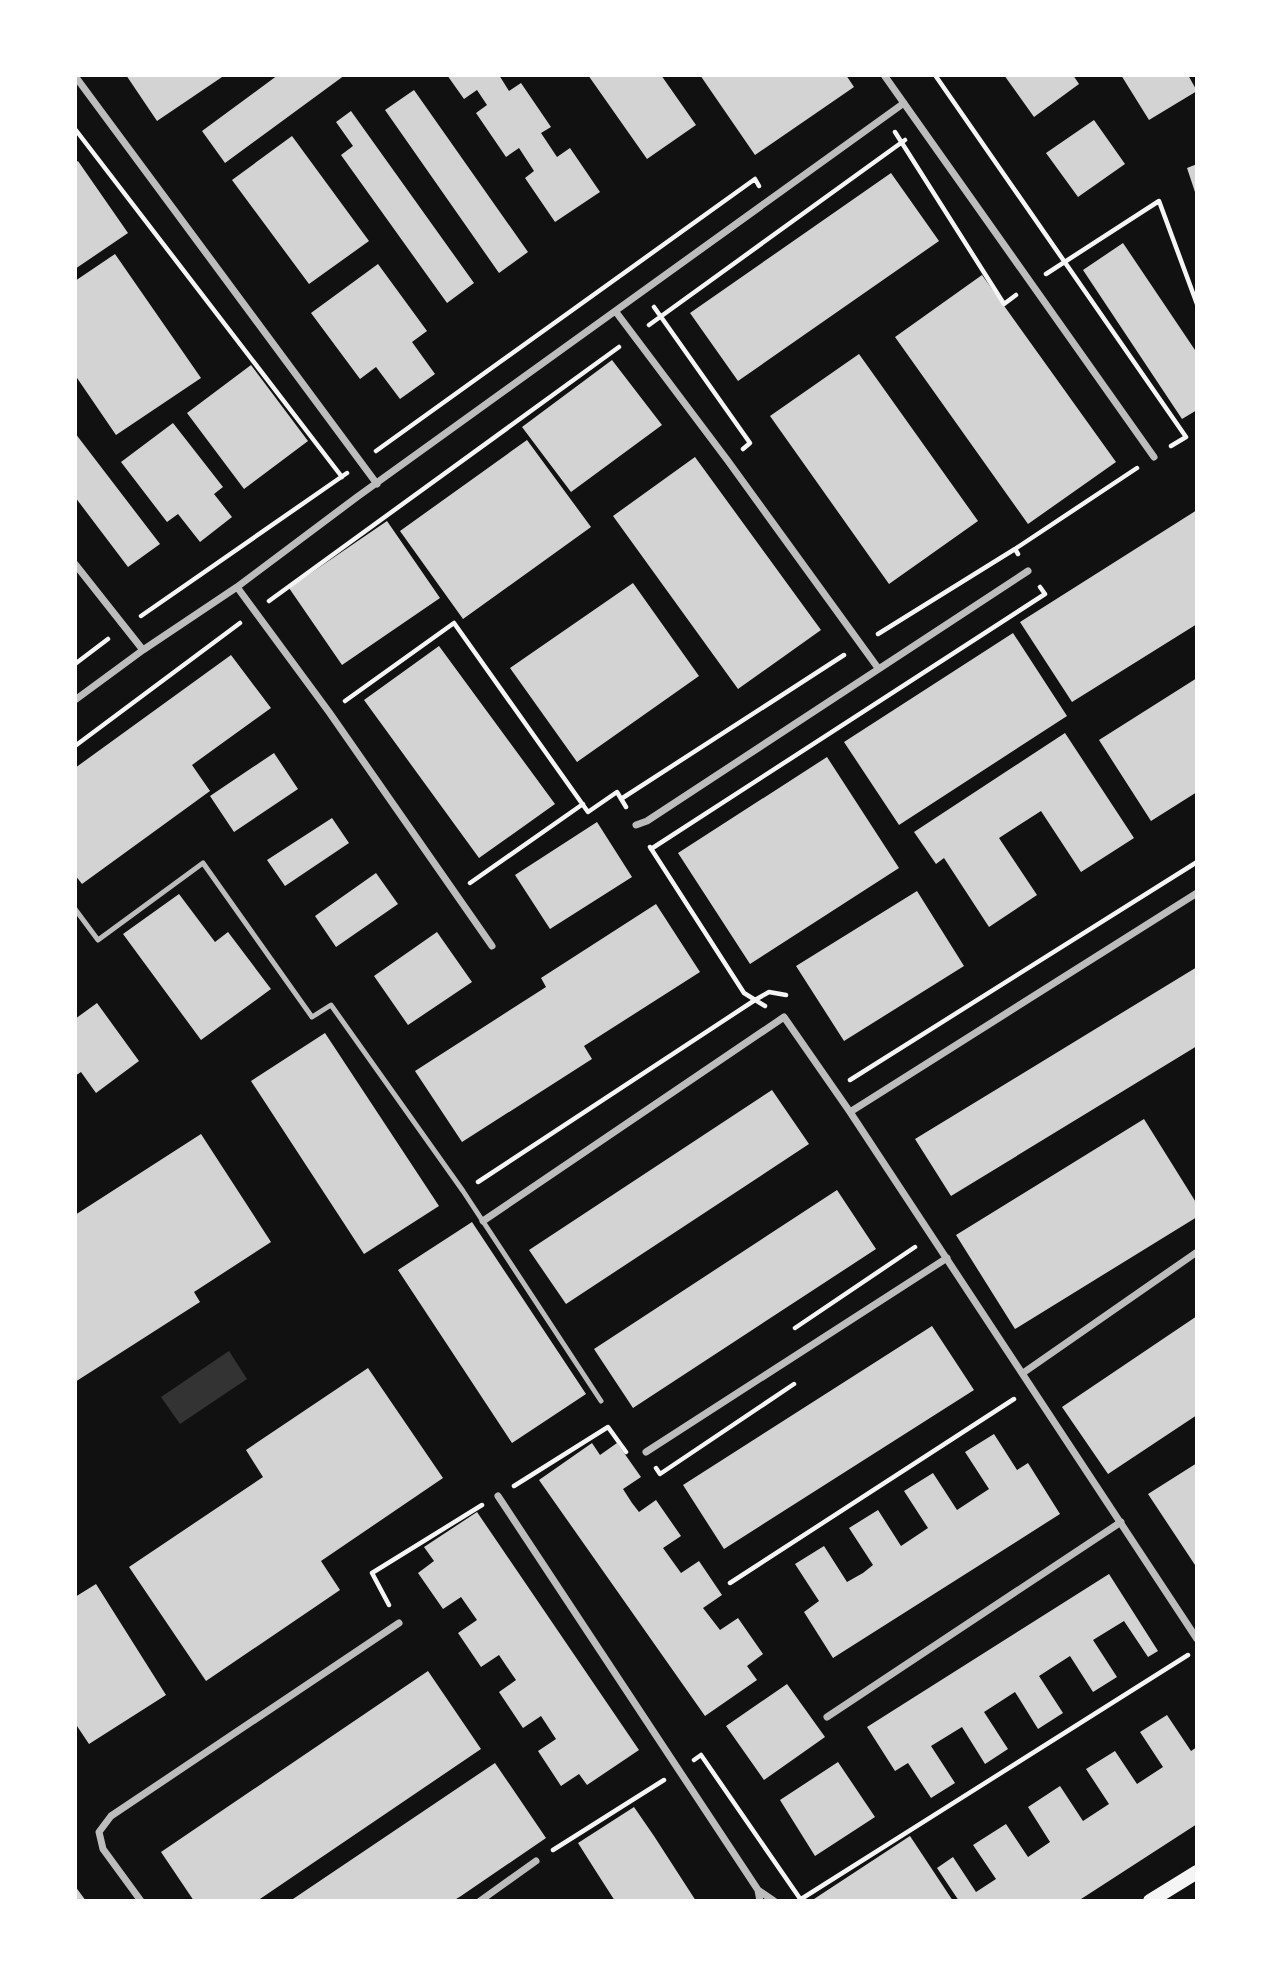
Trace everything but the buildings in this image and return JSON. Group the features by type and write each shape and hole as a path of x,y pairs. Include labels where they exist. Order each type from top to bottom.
{"main road":[{"path":"1150,1901 1197,1872"}],"street":[{"path":"884,75 1154,457"},
{"path":"75,76 377,485"},
{"path":"75,700 143,650 237,587 357,497 904,103"},
{"path":"616,312 878,668"},
{"path":"75,564 143,650"},
{"path":"636,825 647,821 1028,571"},
{"path":"237,587 329,712 492,946"},
{"path":"850,1112 1197,893"},
{"path":"483,1221 783,1017 850,1112 1197,1639"},
{"path":"1023,1373 1197,1252"},
{"path":"646,1452 947,1258"},
{"path":"498,1496 758,1890 774,1901"},
{"path":"827,1717 1121,1522"},
{"path":"1188,1626 1197,1620"},
{"path":"141,1901 103,1849 99,1832 111,1815 399,1623"},
{"path":"480,1901 536,1861"},
{"path":"758,1890 760,1901"}],"lane":[{"path":"75,909 98,940 203,863 312,1017 331,1005 483,1221 601,1401"}],"path":[{"path":"621,799 1186,437 935,75"},
{"path":"886,116 1004,304 1031,283 1159,201 1197,304"},
{"path":"75,746 255,611 922,126"},
{"path":"75,129 357,497"},
{"path":"75,664 361,463 755,179 769,201"},
{"path":"643,292 750,443 728,461"},
{"path":"651,849 1045,594 1015,549"},
{"path":"329,712 454,623 588,812 617,792 744,993 783,1017"},
{"path":"455,894 583,804"},
{"path":"835,1090 1197,862"},
{"path":"730,1583 1032,1387"},
{"path":"399,1623 372,1573 608,1427 631,1459 646,1452"},
{"path":"536,1861 701,1755 800,1900 1197,1650"}],"shaded area":[{"path":"229,1351 247,1379 180,1424 161,1397"}]}
